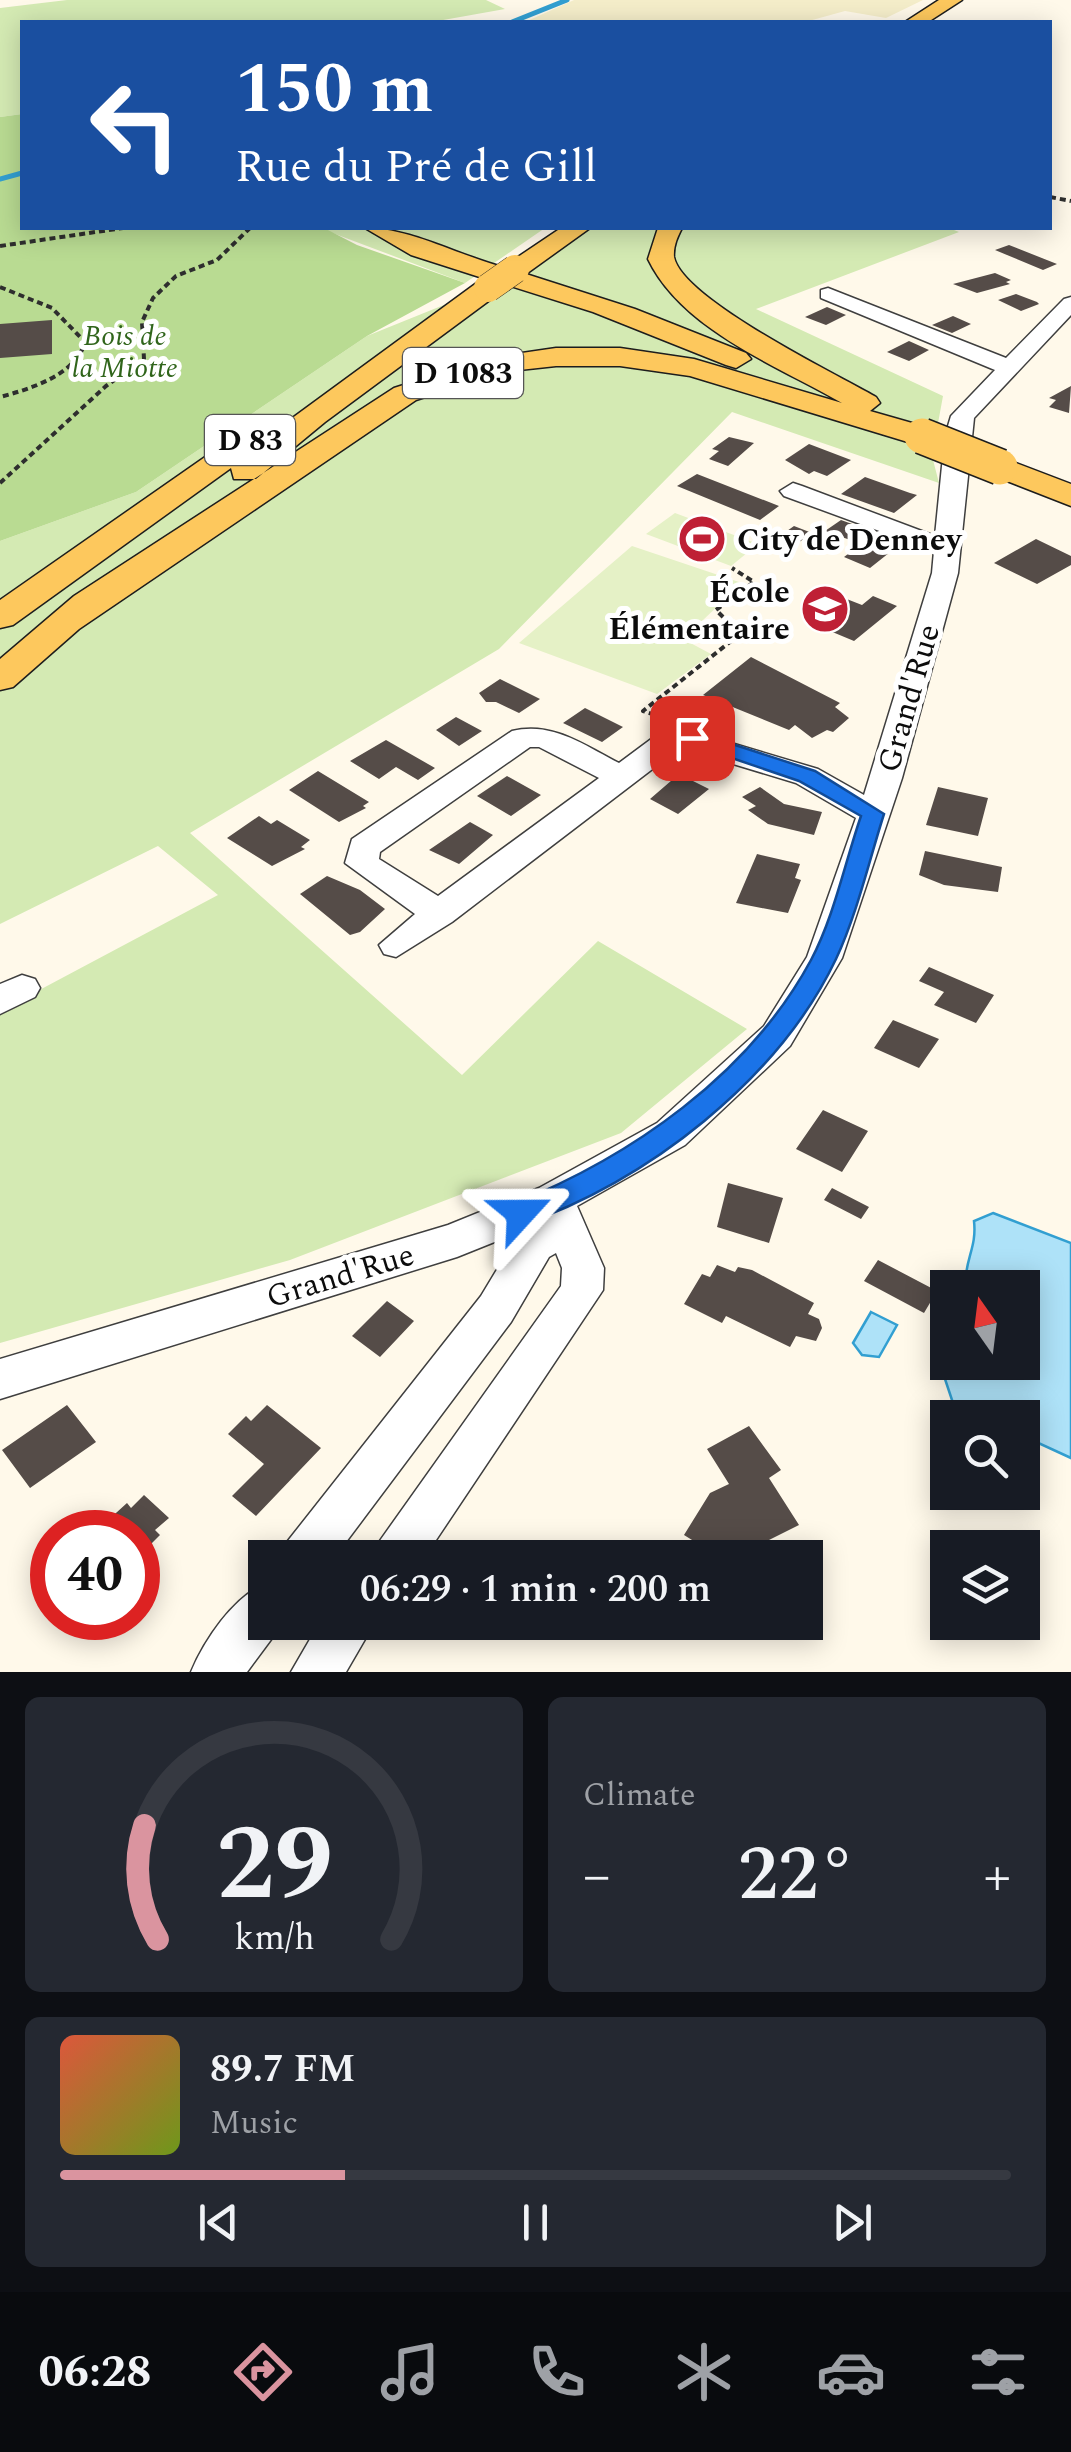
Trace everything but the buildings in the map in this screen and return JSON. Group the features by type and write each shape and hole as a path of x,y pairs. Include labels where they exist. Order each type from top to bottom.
{"main road":[{"path":"919,20 953,0"},
{"name":"D 1083","path":"380,230 405,245 451,263 554,290 668,330 1071,496"},
{"name":"D 83","path":"0,617 496,277 575,230"},
{"name":"D 1083","path":"668,230 662,238 662,261 685,291 725,321 922,436"},
{"name":"D 83","path":"0,679 314,415 554,232"},
{"name":"D 1083","path":"66,622 405,394 444,377 498,364 556,357 620,357 694,368 922,436"}],"street":[{"path":"828,294 1007,367"},
{"name":"Grand'Rue","path":"0,1379 456,1240 561,1213 671,1134 777,1036 824,958 873,814 950,546 957,436 963,416 1071,303"},
{"path":"793,491 927,542 950,546"},
{"path":"396,945 668,741 682,737 807,776 873,814"},
{"path":"440,914 362,864 364,847 522,738 544,738 622,776"},
{"path":"318,1540 496,1309 534,1245 561,1213 583,1268 582,1290 408,1540"},
{"path":"216,1672 248,1630"},
{"path":"316,1672 338,1640"}],"path":[{"path":"0,246 109,230"},
{"path":"0,483 106,386 144,359 142,322 153,298 176,276 216,260 248,230"},
{"path":"0,287 52,308 85,342 81,356 37,387 0,397"},
{"path":"682,737 679,722 643,711 740,634 716,610 754,582 732,568"}],"shaded area":[{"path":"574,0 923,0 886,18 845,11 812,20 529,20"}],"green space":[{"path":"67,0 486,0 505,9 443,20 20,20 20,114 0,117 0,8"},
{"name":"Bois de la Miotte","path":"20,114 20,230 328,230 357,245 465,283 367,336 136,492 0,541 0,117"},
{"path":"325,230 542,230 465,283"},
{"path":"586,230 959,232 756,309 943,396 932,456 939,483 732,412 499,649 190,833 462,1075 598,941 747,1029 621,1133 290,1260 0,1343 0,1011 218,895 158,846 0,924 0,541 136,492 367,336 518,275"},
{"name":"City de Denney","path":"675,513 758,544 731,566 646,534"},
{"path":"632,546 742,583 683,639 711,654 657,694 519,643"}],"water":[{"path":"993,1213 1071,1243 1071,1458 1040,1444 1040,1400 952,1400 945,1380 1040,1380 1040,1270 967,1270 974,1221"},
{"path":"871,1312 897,1325 879,1357 862,1355 853,1343"}],"waterway":[{"path":"517,20 567,0"},
{"path":"0,179 20,174"}],"place":[{"name":"City de Denney","path":"702,539"},
{"name":"École Élémentaire","path":"825,609"}],"route":[{"path":"521,1213 554,1200 671,1134 777,1036 824,958 873,814 807,776 692,738"}]}
